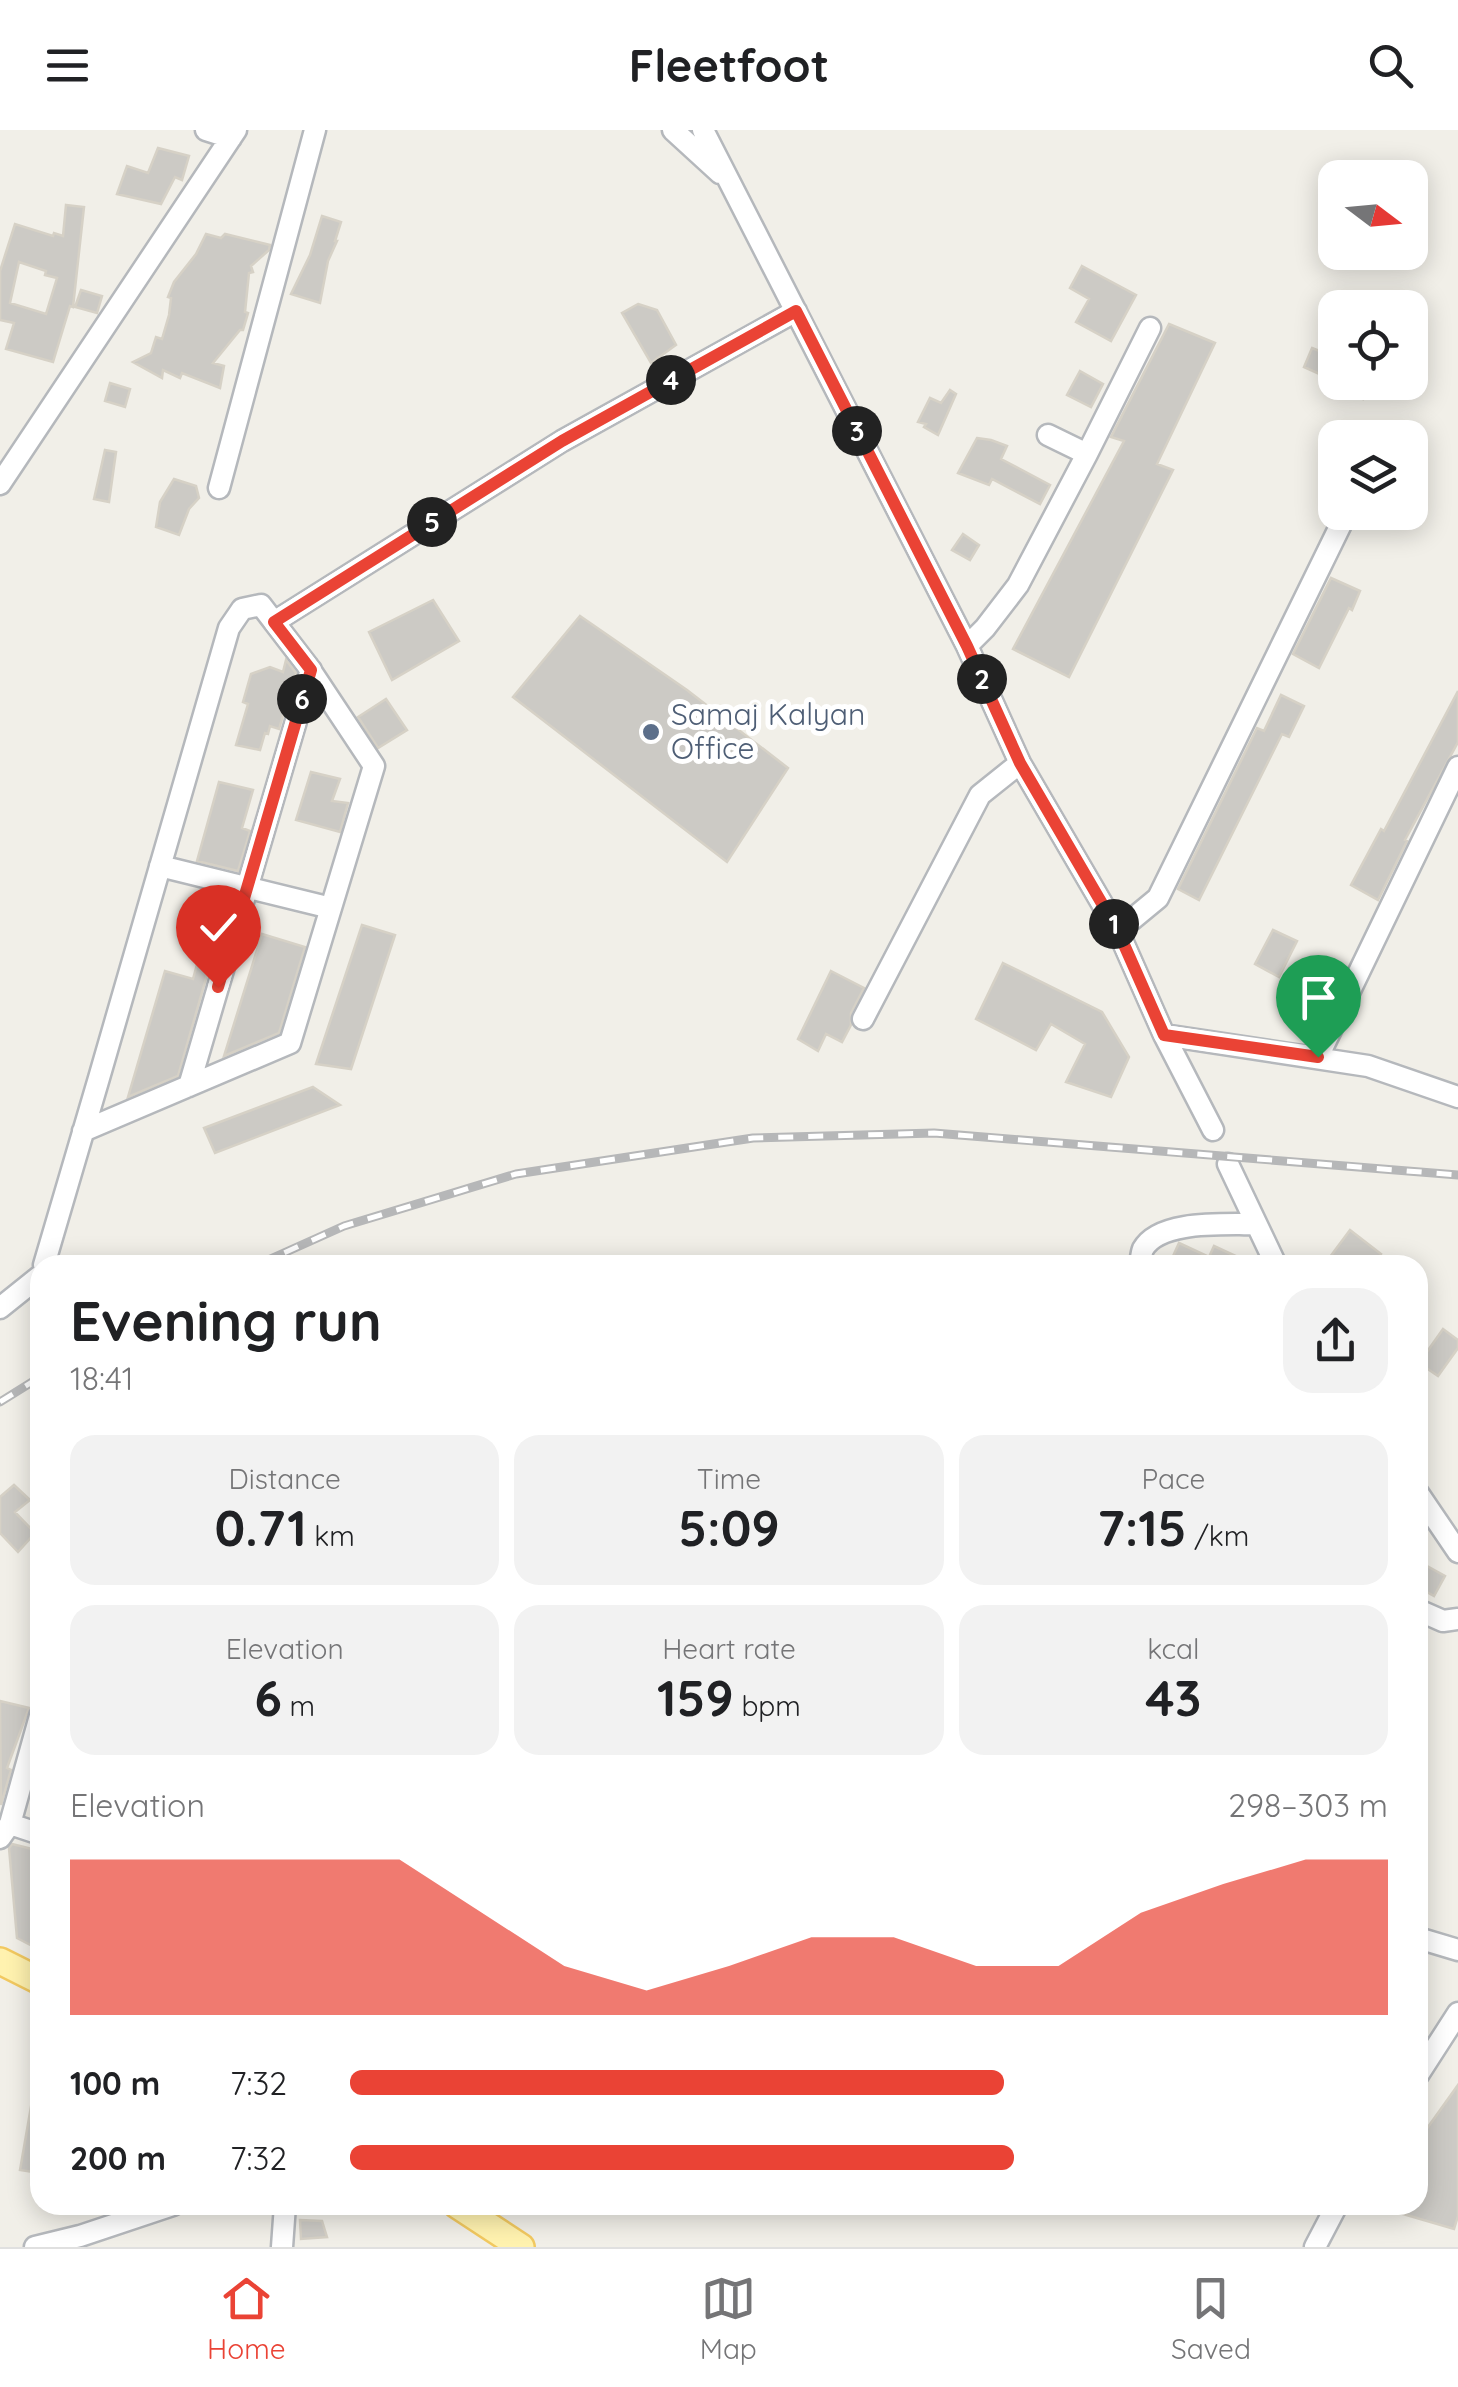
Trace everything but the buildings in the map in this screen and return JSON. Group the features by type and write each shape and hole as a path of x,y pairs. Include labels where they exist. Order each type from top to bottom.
{"main road":[{"path":"0,1961 30,1976"},
{"path":"472,2215 521,2247"}],"street":[{"path":"0,484 233,134 206,130"},
{"path":"219,488 315,130"},
{"path":"673,130 729,181"},
{"path":"703,130 967,646 1020,763 1118,931 1164,1035 1213,1130"},
{"path":"274,622 562,441 796,311"},
{"path":"967,646 1018,586 1150,328"},
{"path":"1048,435 1087,454"},
{"path":"1118,931 1158,898 1339,530"},
{"path":"47,1255 228,628 242,610 261,605 311,670 374,766 290,1044 83,1131"},
{"path":"189,1086 311,670"},
{"path":"864,1019 980,795 1020,763"},
{"path":"1318,1057 1458,767"},
{"path":"160,866 331,908"},
{"path":"1164,1035 1318,1057 1388,1072 1458,1097"},
{"path":"1228,1164 1271,1255"},
{"path":"1142,1255 1144,1248 1163,1232 1188,1226 1256,1224"},
{"path":"0,1308 30,1284"},
{"path":"1428,1508 1458,1552"},
{"path":"1428,1614 1443,1621 1458,1619"},
{"path":"30,1749 5,1831 30,1833"},
{"path":"1428,1941 1458,1950"},
{"path":"1428,2060 1458,2013"},
{"path":"35,2247 143,2215"},
{"path":"282,2247 284,2215"},
{"path":"1315,2247 1333,2215"}],"railway":[{"path":"279,1255 344,1226 516,1174 753,1138 934,1133 1458,1175"},
{"path":"0,1402 30,1383"}],"place":[{"name":"Samaj Kalyan Office","path":"651,732"}],"route":[{"path":"218,987 311,670 274,622 562,441 796,311 967,646 1020,763 1118,931 1164,1035 1318,1057"}]}
